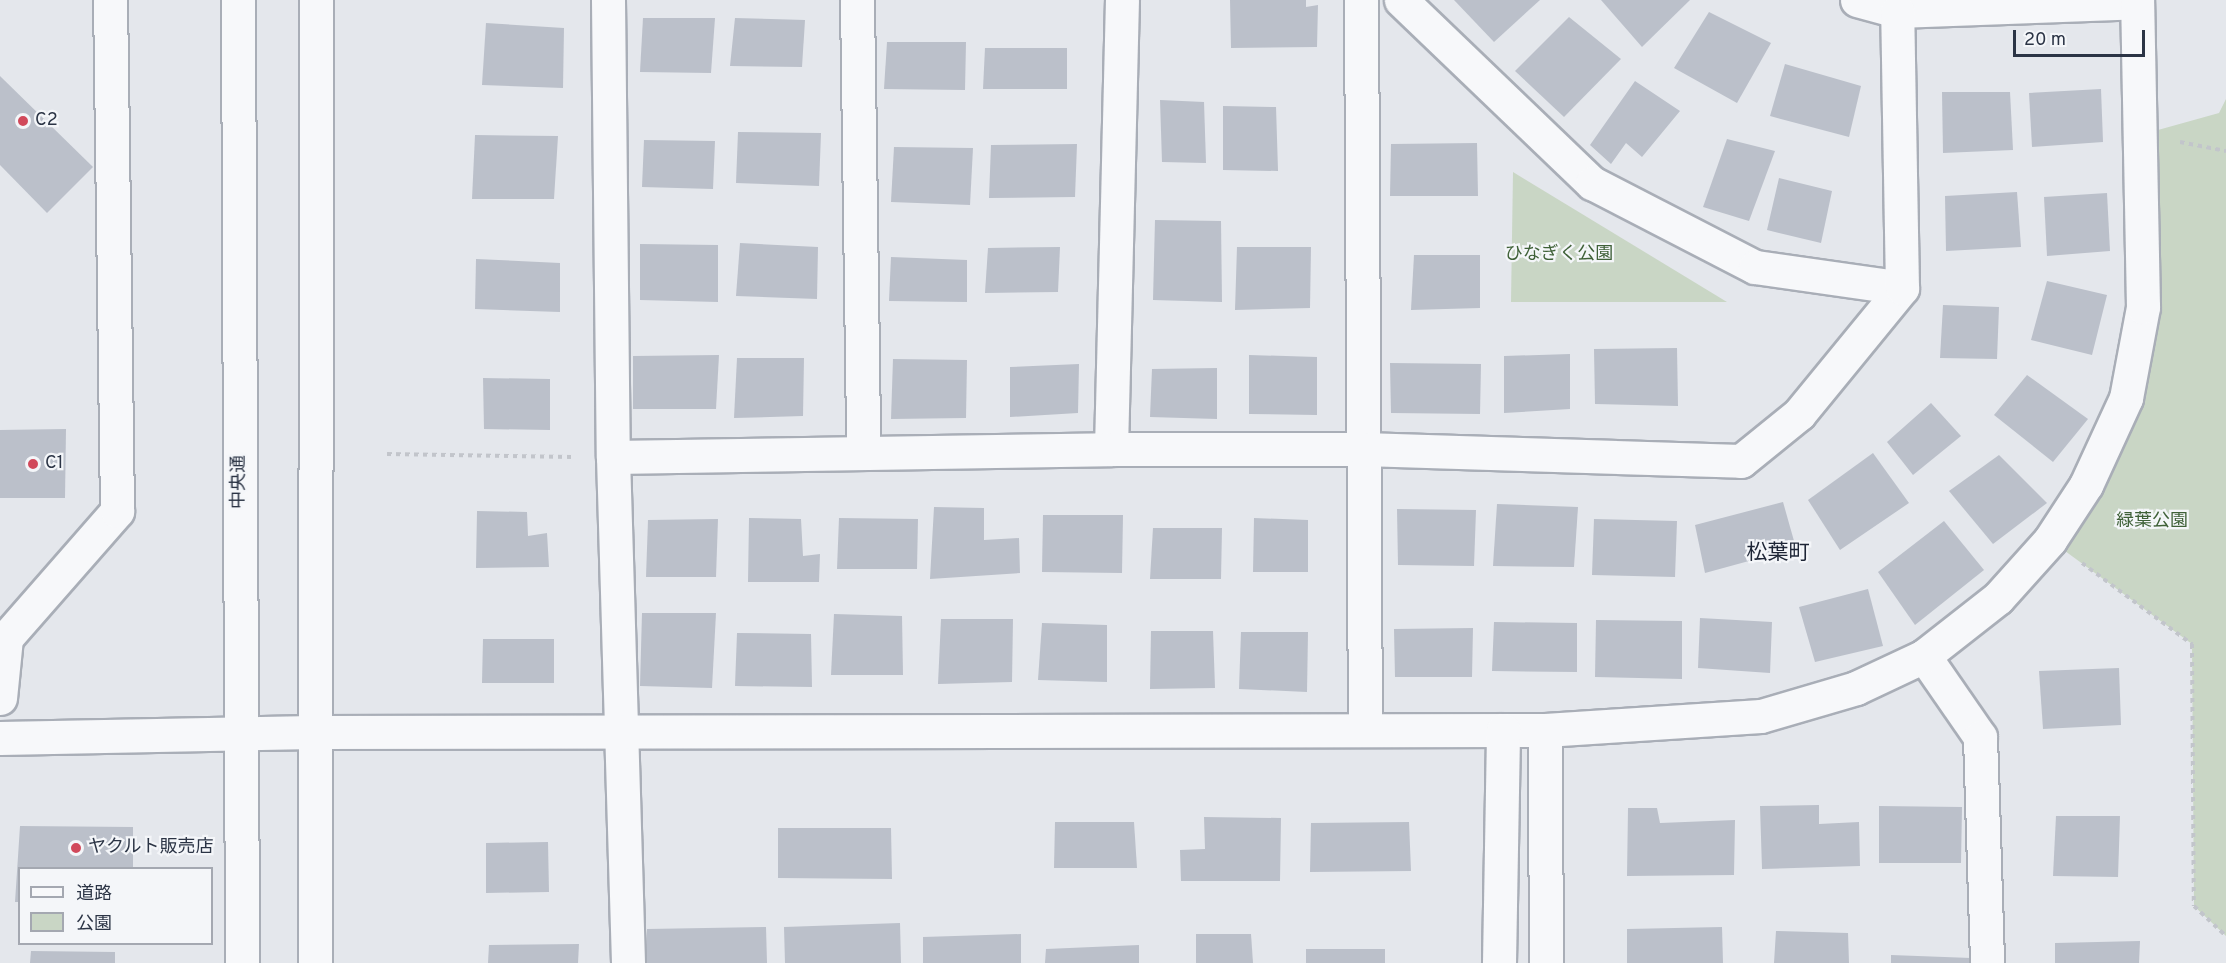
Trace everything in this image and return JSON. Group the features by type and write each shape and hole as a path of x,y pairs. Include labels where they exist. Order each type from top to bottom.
{"street":[{"path":"0,698 6,638 117,511 110,0"},
{"name":"中央通","path":"238,0 239,732 242,963"},
{"path":"315,963 313,732 316,0"},
{"path":"608,0 613,458 623,732 628,963"},
{"path":"857,0 863,452"},
{"path":"1111,449 1122,0"},
{"path":"1361,0 1365,729"},
{"path":"1401,0 1592,183 1755,267 1902,288"},
{"path":"0,738 239,732 1545,730 1761,716 1856,688 1924,656 1998,598 2050,540 2086,485 2126,398 2143,307 2137,1 1897,11 1857,0"},
{"path":"613,458 1111,449 1363,449 1741,461 1799,414 1902,288 1897,11"},
{"path":"1924,656 1980,737 1988,963"},
{"path":"1499,963 1503,730"},
{"path":"1545,730 1546,963"}],"path":[{"path":"2140,135 2226,151"},
{"path":"387,454 613,458"},
{"path":"2050,540 2192,644 2194,906 2226,936"}],"green space":[{"name":"緑葉公園","path":"2226,99 2226,936 2194,906 2192,644 2050,540 2126,398 2140,135 2219,113"},
{"name":"ひなぎく公園","path":"1513,172 1727,302 1511,302"}],"building":[{"path":"1230,0 1306,0 1306,7 1318,5 1317,47 1231,48"},
{"path":"1454,0 1540,0 1494,42"},
{"path":"1601,0 1690,0 1642,47"},
{"path":"1709,12 1771,43 1737,103 1674,68"},
{"path":"1569,17 1621,59 1564,117 1515,71"},
{"path":"643,18 715,18 711,73 640,72"},
{"path":"735,18 805,20 802,67 730,66"},
{"path":"486,23 564,28 563,88 482,85"},
{"path":"887,42 966,42 965,90 884,89"},
{"path":"985,48 1067,48 1067,89 983,89"},
{"path":"1785,64 1861,86 1849,137 1770,116"},
{"name":"C2","path":"0,76 93,167 47,213 0,165"},
{"path":"1635,81 1680,111 1642,157 1626,143 1611,164 1590,145"},
{"path":"2101,89 2103,142 2032,147 2029,93"},
{"path":"1942,92 2010,92 2013,150 1943,153"},
{"path":"1160,100 1204,102 1206,163 1162,162"},
{"path":"1223,106 1276,107 1278,171 1223,170"},
{"path":"738,132 821,133 819,186 736,183"},
{"path":"475,135 558,136 554,199 472,199"},
{"path":"1727,139 1775,151 1749,221 1703,207"},
{"path":"644,140 715,141 713,189 642,187"},
{"path":"1477,143 1478,196 1390,196 1391,144"},
{"path":"1077,144 1075,197 989,198 991,145"},
{"path":"894,147 973,148 970,205 891,202"},
{"path":"1779,178 1832,191 1821,243 1767,230"},
{"path":"2017,192 2021,247 1946,251 1945,196"},
{"path":"2107,193 2110,251 2047,256 2044,197"},
{"path":"1155,220 1221,221 1222,302 1153,300"},
{"path":"740,243 818,247 817,299 736,296"},
{"path":"640,244 718,245 718,302 640,300"},
{"path":"1060,247 1058,292 985,293 988,248"},
{"path":"1237,247 1311,247 1310,308 1235,310"},
{"path":"1414,255 1480,255 1480,308 1411,310"},
{"path":"891,257 967,260 967,302 889,301"},
{"path":"476,259 560,263 560,312 475,309"},
{"path":"2047,281 2107,295 2092,355 2031,340"},
{"path":"1943,305 1999,307 1997,359 1940,358"},
{"path":"1677,348 1678,406 1595,404 1594,349"},
{"path":"1570,354 1570,409 1504,413 1504,356"},
{"path":"719,355 716,409 633,409 633,356"},
{"path":"1249,355 1317,357 1317,415 1249,414"},
{"path":"737,358 804,358 803,416 734,418"},
{"path":"893,359 967,360 966,418 891,419"},
{"path":"1390,363 1481,364 1480,414 1391,413"},
{"path":"1079,364 1078,413 1010,417 1010,367"},
{"path":"1217,368 1217,419 1150,417 1152,369"},
{"path":"2027,375 2088,419 2053,462 1994,415"},
{"path":"483,378 550,379 550,430 484,429"},
{"path":"1931,403 1961,436 1913,475 1887,442"},
{"name":"C1","path":"66,429 65,498 0,498 0,430"},
{"path":"1873,453 1909,503 1840,550 1808,500"},
{"path":"1999,455 2047,503 1993,544 1949,491"},
{"path":"1783,502 1796,548 1705,573 1695,525"},
{"path":"1497,504 1578,507 1574,567 1493,566"},
{"path":"934,507 984,508 984,540 1019,538 1020,573 930,579"},
{"path":"1397,509 1476,510 1474,566 1398,565"},
{"path":"477,511 527,512 528,536 547,533 549,567 476,568"},
{"path":"1043,515 1123,515 1122,573 1042,572"},
{"path":"749,518 801,519 803,556 820,554 819,582 748,582"},
{"path":"839,518 918,519 917,569 837,569"},
{"path":"1254,518 1308,520 1308,572 1253,572"},
{"path":"718,519 716,577 646,577 648,520"},
{"path":"1594,519 1677,521 1675,577 1592,575"},
{"path":"1944,521 1984,570 1915,625 1878,572"},
{"path":"1153,528 1222,528 1221,579 1150,579"},
{"path":"1868,589 1883,646 1815,662 1799,607"},
{"path":"642,613 716,613 712,688 640,686"},
{"path":"834,614 902,616 903,675 831,675"},
{"path":"1700,618 1772,622 1770,673 1698,668"},
{"path":"941,619 1013,619 1012,682 938,684"},
{"path":"1596,620 1682,621 1682,679 1595,677"},
{"path":"1494,622 1577,623 1577,672 1492,671"},
{"path":"1042,623 1107,625 1107,682 1038,680"},
{"path":"1473,628 1472,677 1395,677 1394,629"},
{"path":"1151,631 1213,631 1215,688 1150,689"},
{"path":"1241,632 1308,632 1307,692 1239,689"},
{"path":"737,633 811,634 812,687 735,686"},
{"path":"483,639 554,639 554,683 482,683"},
{"path":"2119,668 2121,725 2043,729 2039,671"},
{"path":"1819,805 1819,824 1859,822 1860,866 1762,869 1760,806"},
{"path":"1879,806 1962,807 1961,863 1879,863"},
{"path":"1628,808 1657,808 1660,823 1735,820 1734,875 1627,876"},
{"path":"2056,816 2120,816 2118,877 2053,876"},
{"path":"1204,817 1281,818 1280,881 1181,881 1180,850 1205,849"},
{"path":"1055,822 1134,822 1137,868 1054,868"},
{"path":"1409,822 1411,871 1310,872 1311,823"},
{"name":"ヤクルト販売店","path":"20,826 133,827 133,867 18,867 18,902 15,902"},
{"path":"778,828 891,828 892,879 778,878"},
{"path":"548,842 549,892 486,893 486,843"},
{"path":"900,923 901,963 785,963 784,927"},
{"path":"766,927 767,963 647,963 647,929"},
{"path":"1722,927 1723,963 1627,963 1627,929"},
{"path":"1776,931 1848,933 1849,963 1774,963"},
{"path":"1021,934 1021,963 923,963 923,937"},
{"path":"1196,934 1251,934 1253,963 1196,963"},
{"path":"2140,941 2139,963 2055,963 2055,943"},
{"path":"579,944 578,963 488,963 489,945"},
{"path":"1139,945 1139,963 1045,963 1046,949"},
{"path":"1306,949 1385,949 1385,963 1306,963"},
{"path":"31,951 115,952 115,963 30,963"},
{"path":"1891,955 1971,958 1971,963 1891,963"}],"place":[{"name":"C2","path":"23,121"},
{"name":"C1","path":"33,464"},
{"name":"ヤクルト販売店","path":"76,848"}],"district":[{"name":"松葉町","path":"1778,554"}]}
